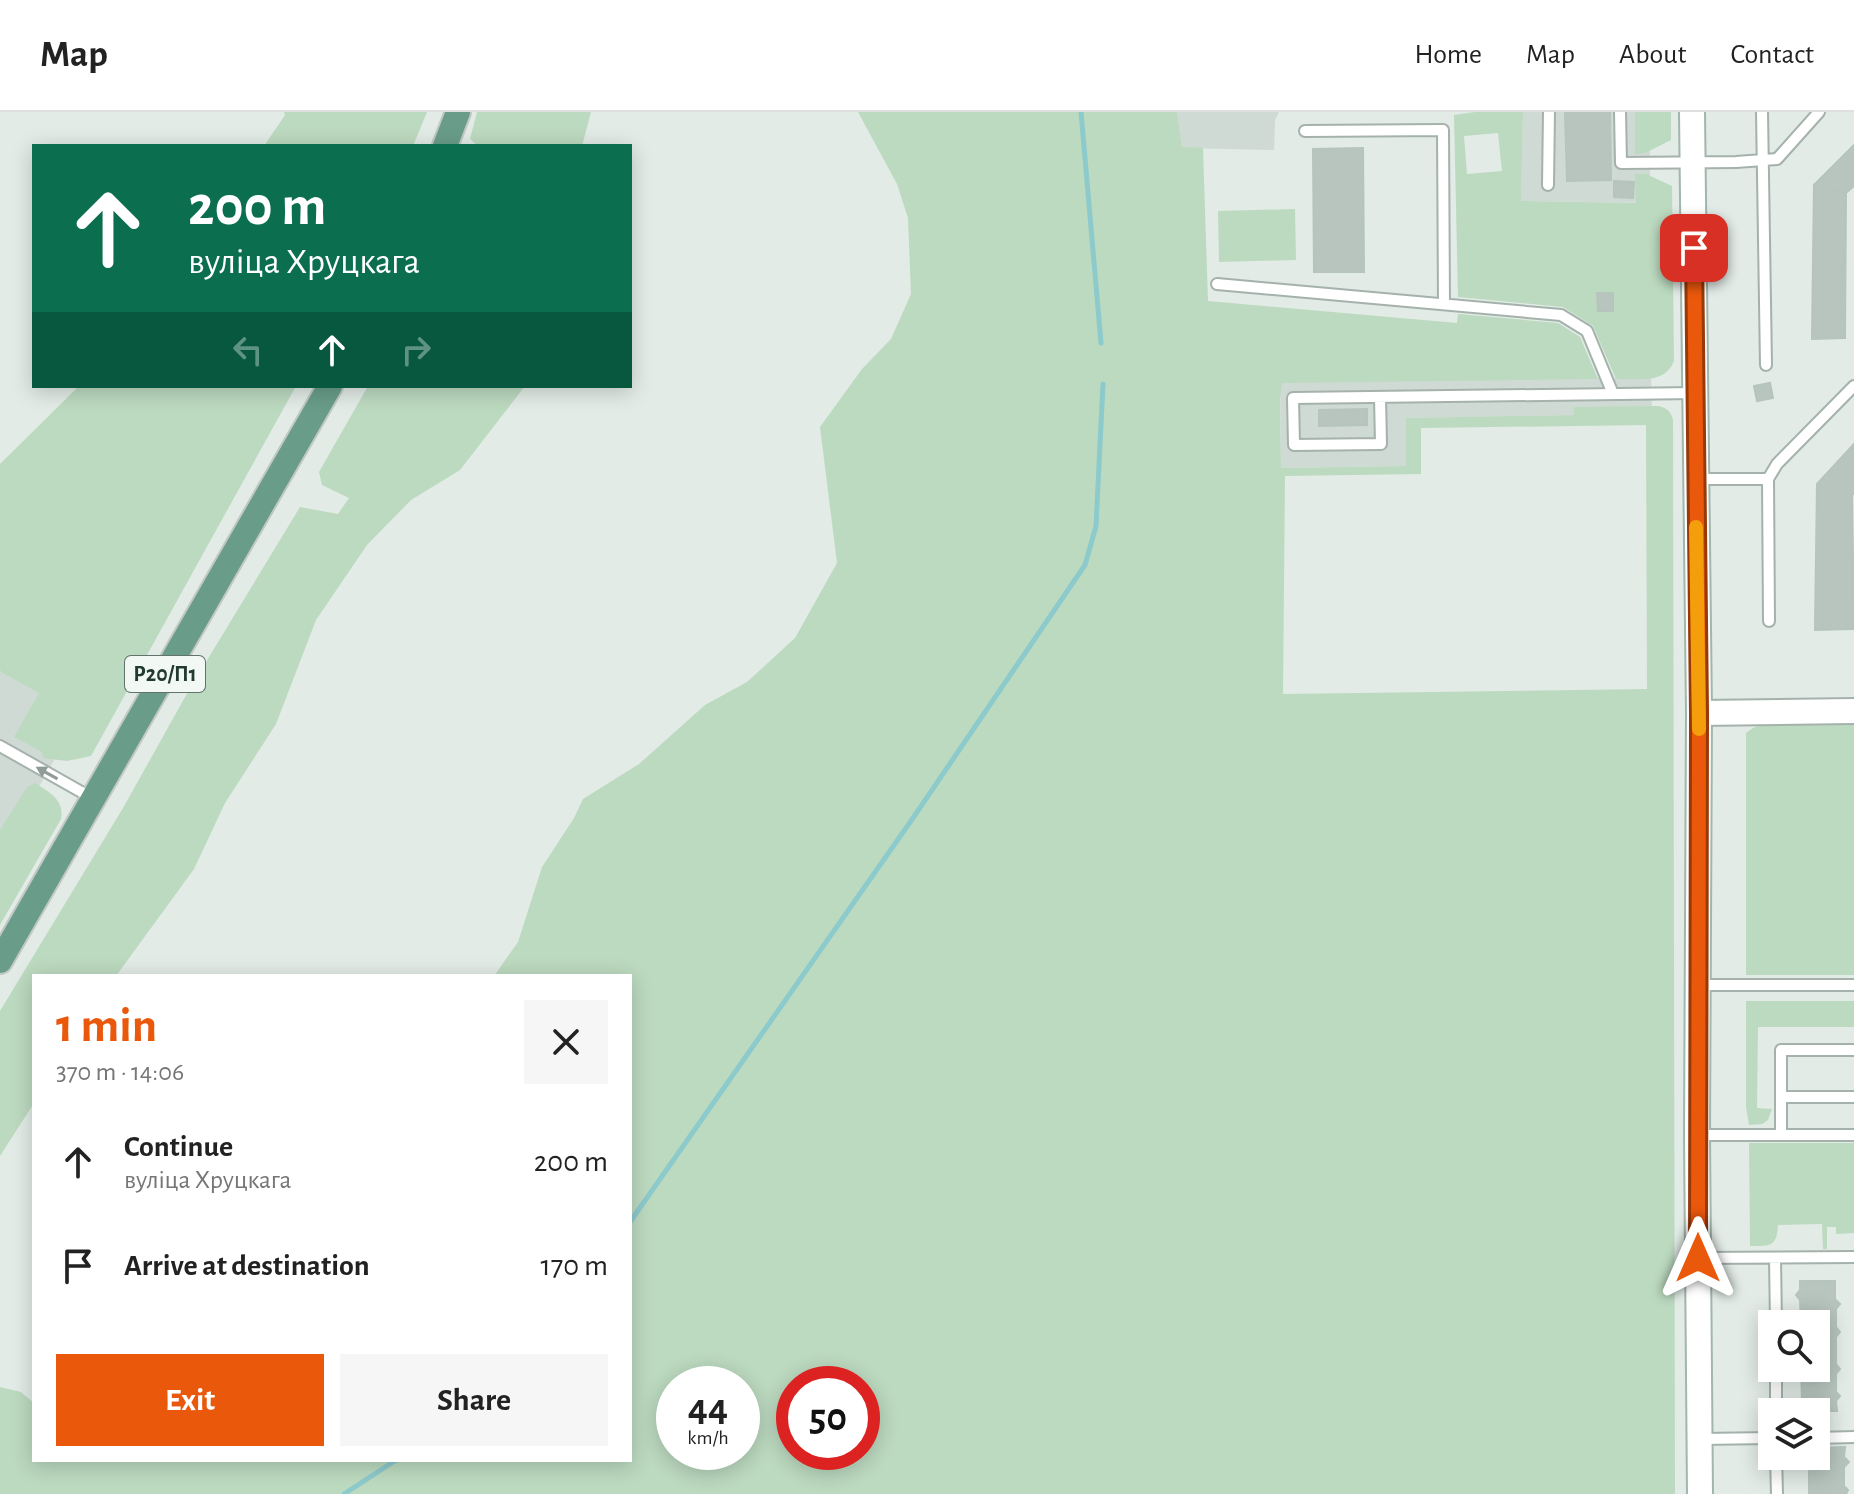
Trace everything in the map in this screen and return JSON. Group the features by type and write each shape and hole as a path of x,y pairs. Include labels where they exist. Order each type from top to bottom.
{"main road":[{"path":"446,144 458,112"},
{"path":"1692,112 1699,713 1697,1135 1700,1494"},
{"name":"Р20/П1","path":"0,961 329,388"},
{"path":"1699,713 1854,711"}],"lane":[{"path":"1548,185 1549,112"},
{"path":"1620,112 1621,163 1763,162 1777,159 1819,112"},
{"path":"1762,112 1766,365"},
{"path":"1305,131 1443,130 1444,304"},
{"path":"1217,284 1561,315 1587,331 1613,394"},
{"path":"1769,621 1768,479 1777,464 1854,386"},
{"path":"1380,397 1381,444 1294,445 1293,398 1695,393"},
{"path":"1696,479 1768,479"},
{"path":"0,746 94,799"},
{"path":"1698,985 1854,985"},
{"path":"1781,1135 1781,1050 1854,1050"},
{"path":"1781,1097 1854,1097"},
{"path":"1697,1135 1854,1135"},
{"path":"1698,1258 1854,1257"},
{"path":"1775,1258 1776,1310"},
{"path":"1830,1438 1854,1437"},
{"path":"1700,1439 1758,1438"},
{"path":"1776,1470 1777,1494"}],"shaded area":[{"path":"1177,112 1279,112 1275,120 1274,150 1182,148"},
{"path":"1523,112 1650,112 1650,203 1521,201"},
{"path":"1280,378 1651,378 1652,414 1406,418 1406,466 1281,468"},
{"path":"0,635 93,692 0,855"}],"green space":[{"path":"284,112 427,112 414,144 265,144"},
{"path":"477,112 591,112 583,144 476,144 470,139"},
{"path":"858,112 1177,112 1182,147 1203,148 1208,301 1457,323 1458,314 1558,323 1580,337 1598,379 1282,383 1281,468 1406,466 1406,418 1574,415 1574,407 1658,406 1671,414 1675,1494 0,1494 0,1387 21,1392 32,1401 32,1462 632,1462 632,974 495,974 518,942 542,867 583,799 639,764 705,705 747,682 795,638 837,563 820,427 862,369 891,339 911,294 908,218 897,184","holes":["1646,425 1647,689 1283,694 1285,476 1421,474 1421,428"]},
{"path":"1523,112 1521,201 1636,203 1635,174 1646,174 1672,186 1674,361 1664,374 1650,379 1616,379 1593,326 1563,307 1458,297 1454,115","holes":["1498,133 1502,171 1467,174 1464,136"]},
{"path":"1635,112 1671,112 1671,140 1645,153 1635,154"},
{"path":"1295,209 1296,260 1219,262 1218,211"},
{"path":"77,388 295,388 91,756 67,761 43,758 42,752 14,737 39,693 0,669 0,464"},
{"path":"367,388 523,388 460,470 411,500 367,545 316,620 276,724 225,803 194,869 117,974 32,974 32,1106 0,1156 0,1011 300,507 338,514 349,498 322,485 319,472"},
{"path":"1854,723 1854,975 1746,975 1746,733 1764,724"},
{"path":"35,783 58,802 61,819 0,925 0,830 27,787"},
{"path":"1746,1001 1854,1001 1854,1027 1758,1027 1757,1108 1772,1109 1768,1120 1749,1125 1746,1107"},
{"path":"1749,1143 1854,1143 1854,1233 1836,1234 1836,1227 1827,1227 1827,1249 1823,1249 1822,1224 1778,1225 1776,1238 1771,1244 1750,1246"}],"building":[{"path":"1565,112 1610,112 1611,180 1567,181"},
{"path":"1854,145 1854,186 1846,193 1814,185"},
{"path":"1363,148 1364,272 1314,272 1313,149"},
{"path":"1614,181 1634,182 1633,198 1614,197"},
{"path":"1814,185 1846,193 1845,338 1812,339"},
{"path":"1597,293 1613,293 1613,311 1598,311"},
{"path":"1770,383 1773,398 1757,401 1754,386"},
{"path":"1367,409 1367,425 1319,426 1319,410"},
{"path":"1854,444 1854,629 1815,630 1817,484"},
{"path":"1800,1281 1835,1281 1835,1299 1840,1304 1836,1309 1836,1327 1840,1332 1836,1337 1836,1364 1840,1369 1836,1374 1836,1392 1840,1396 1836,1401 1837,1411 1830,1411 1830,1398 1802,1398 1801,1382 1830,1382 1830,1310 1800,1310 1800,1300 1796,1295 1800,1290"},
{"path":"1845,1447 1844,1457 1849,1462 1844,1467 1844,1486 1848,1490 1846,1494 1809,1494 1809,1470 1830,1470 1830,1448"}],"waterway":[{"path":"1081,112 1101,343"},
{"path":"632,1219 913,818 1085,565 1096,526 1103,384"},
{"path":"344,1494 393,1462"}],"slow traffic":[{"path":"1696,527 1699,729"}],"route":[{"path":"1694,248 1699,713 1698,1258"}]}
